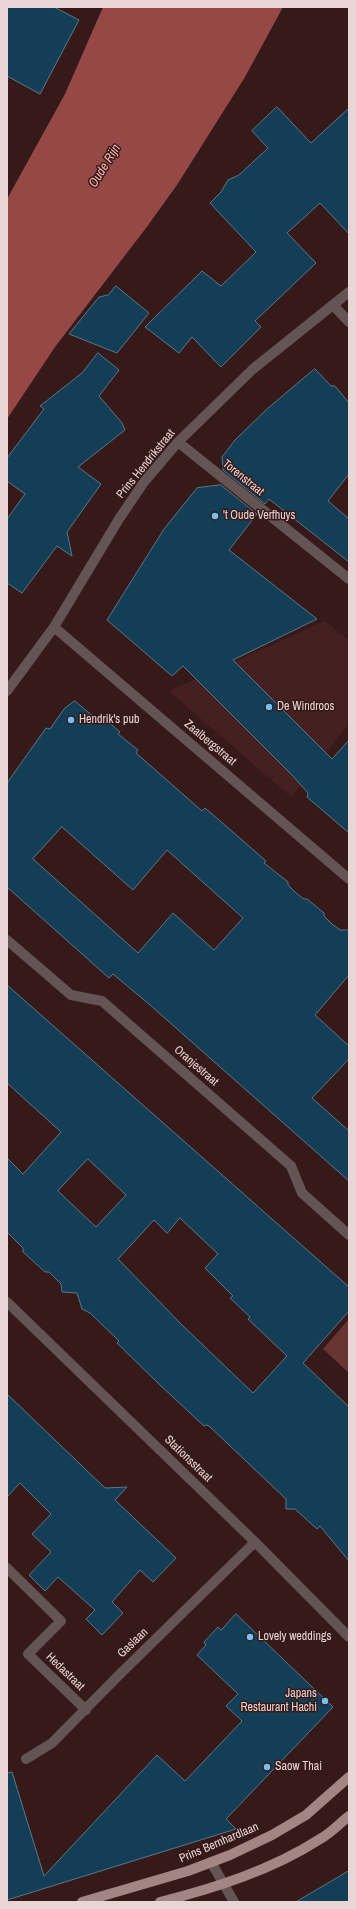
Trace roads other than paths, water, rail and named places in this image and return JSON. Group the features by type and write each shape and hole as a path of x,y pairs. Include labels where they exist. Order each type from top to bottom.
{"main road":[{"name":"Prins Bernhardlaan","path":"82,1902 188,1872 265,1838 306,1815 349,1777"},
{"path":"160,1902 197,1893 223,1884 283,1859 321,1839 349,1816"}],"street":[{"name":"Prins Hendrikstraat","path":"7,691 54,627 119,519 144,482 178,442 253,369 349,292"},
{"path":"333,305 349,322"},
{"name":"Torenstraat","path":"178,442 349,579"},
{"name":"Zaalbergstraat","path":"54,627 349,879"},
{"name":"Oranjestraat","path":"7,940 71,995 102,1001 291,1166 302,1193 349,1234"},
{"name":"Stationsstraat","path":"7,1302 255,1542 349,1637"},
{"name":"Gaslaan","path":"26,1759 52,1743 86,1710 118,1675 255,1542"},
{"name":"Hedastraat","path":"7,1568 61,1621 28,1654 86,1710"},
{"path":"212,1862 234,1902"}],"water":[{"name":"Oude Rijn","path":"103,7 283,7 245,77 177,185 55,347 7,419 7,199 65,94"}],"place":[{"name":"'t Oude Verfhuys","path":"215,516"},
{"name":"De Windroos","path":"269,707"},
{"name":"Hendrik's pub","path":"71,720"},
{"name":"Lovely weddings","path":"250,1637"},
{"name":"Japans Restaurant Hachi","path":"325,1701"},
{"name":"Saow Thai","path":"267,1767"}]}
